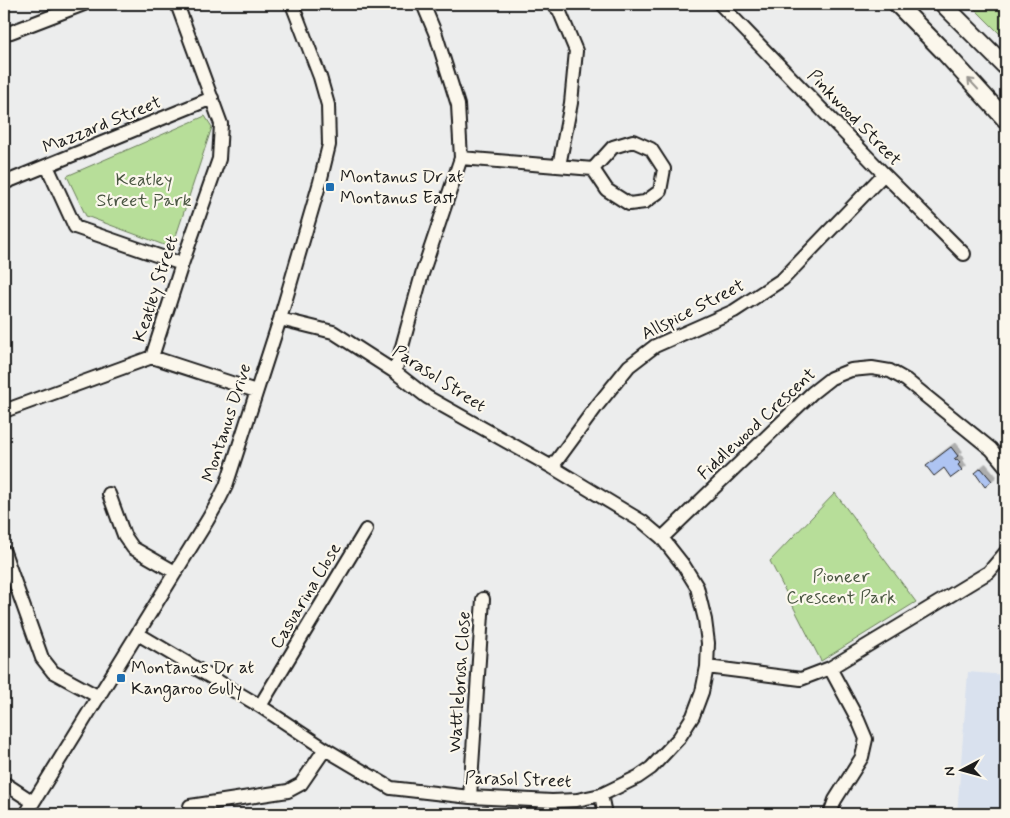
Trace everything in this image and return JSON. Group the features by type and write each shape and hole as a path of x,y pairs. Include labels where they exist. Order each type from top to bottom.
{"main road":[{"path":"897,4 1006,120"},
{"path":"943,4 1006,67"}],"street":[{"path":"4,33 84,4"},
{"name":"Keatley Street","path":"152,357 219,159 221,124 177,4"},
{"name":"Montanus Drive","path":"26,814 211,515 222,494 280,319 329,145 328,105 320,77 292,4"},
{"path":"395,372 422,274 461,158 458,105 436,35 423,4"},
{"path":"552,4 559,10 576,51 571,103 559,166"},
{"name":"Pinkwood Street","path":"720,4 964,254"},
{"name":"Mazzard Street","path":"4,183 212,98"},
{"path":"633,141 651,149 664,169 660,191 645,202 629,204 607,190 593,169 613,147 633,141"},
{"path":"461,158 593,169"},
{"path":"47,166 75,228 182,264"},
{"name":"Allspice Street","path":"552,467 629,366 655,346 734,311 783,279 884,174"},
{"name":"Parasol Street","path":"138,634 260,706 391,788 470,797 552,801 577,800 601,795 652,768 679,738 693,716 702,692 707,667 708,643 705,620 697,587 684,566 662,538 643,522 552,467 427,397 395,372 333,332 280,319"},
{"path":"4,411 152,357 256,391"},
{"name":"Fiddlewood Crescent","path":"662,538 812,394 831,378 851,370 872,368 890,371 906,380 991,449 1006,467"},
{"path":"109,494 124,535 133,548 175,572"},
{"name":"Casuarina Close","path":"260,706 366,530"},
{"path":"4,552 42,658 53,672 98,697"},
{"path":"707,667 801,679 830,668 988,572 1006,552"},
{"name":"Wattlebrush Close","path":"470,797 483,599"},
{"path":"830,668 866,739 862,758 835,800 830,814"},
{"path":"190,806 288,791 301,784 326,749"},
{"path":"4,783 33,802"},
{"path":"601,795 605,814"}],"shaded area":[{"path":"968,672 1006,675 1006,814 957,814"}],"green space":[{"path":"970,4 1006,4 1006,40"},
{"name":"Keatley Street Park","path":"205,116 212,127 172,248 86,216 67,176"},
{"name":"Pioneer Crescent Park","path":"835,493 916,602 821,661 770,561"}],"building":[{"path":"951,447 958,456 954,459 956,461 957,459 960,463 958,465 962,470 951,478 944,468 934,476 926,466"},
{"path":"981,468 992,481 985,487 975,473"}],"place":[{"name":"Montanus Dr at Montanus East","path":"330,187"},
{"name":"Montanus Dr at Kangaroo Gully","path":"121,678"}]}
